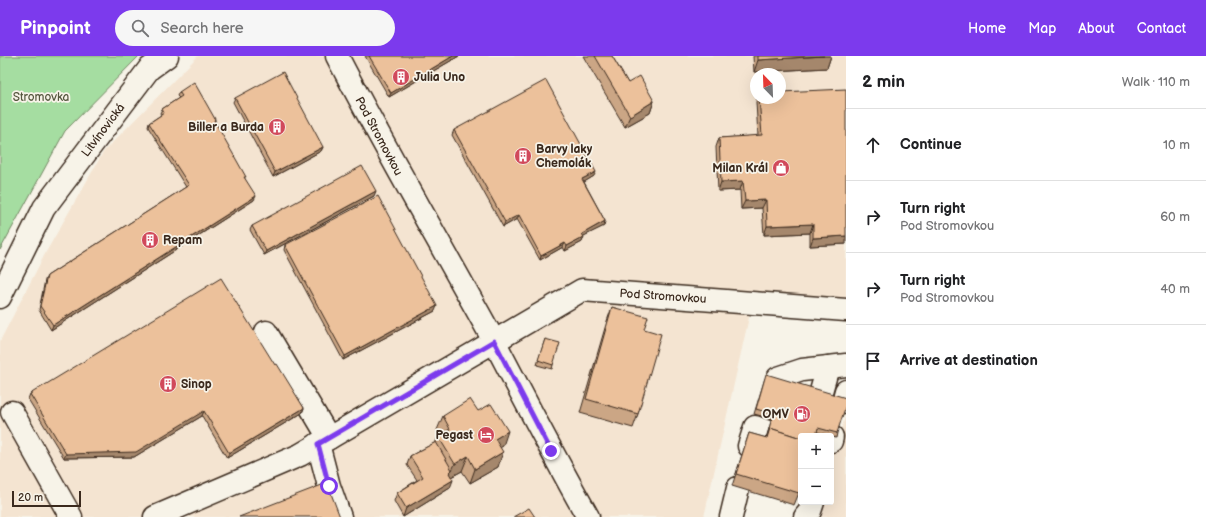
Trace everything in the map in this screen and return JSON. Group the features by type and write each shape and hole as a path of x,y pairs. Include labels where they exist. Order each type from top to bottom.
{"street":[{"name":"Litvínovická","path":"0,297 44,208 149,69 167,56"},
{"name":"Pod Stromovkou","path":"337,56 378,135 494,341 551,451 588,517"},
{"name":"Pod Stromovkou","path":"155,517 316,446 582,290 846,310"},
{"path":"266,332 316,446 340,517"},
{"path":"792,380 837,366"},
{"path":"820,395 837,366"},
{"path":"12,412 70,517"},
{"path":"731,517 738,488"},
{"path":"805,517 810,512 812,505"}],"shaded area":[{"path":"198,56 846,56 846,300 754,295 704,517 0,517 0,341 46,252 104,151"},
{"path":"846,415 846,517 810,517 814,505 834,505 834,449"}],"green space":[{"name":"Stromovka","path":"0,56 139,56 65,131 0,250"}],"building":[{"name":"Julia Uno","path":"369,56 453,56 391,93"},
{"path":"595,56 612,56 628,83 640,76 654,101 630,116"},
{"path":"758,56 824,56 758,60"},
{"name":"Biller a Burda","path":"283,72 323,147 275,172 235,98"},
{"name":"Barvy laky Chemolák","path":"546,80 596,172 582,179 605,221 582,234 584,237 567,246 565,243 541,256 519,215 505,222 454,130"},
{"name":"Repam","path":"194,82 246,177 244,177 256,196 53,325 40,306 47,276 189,185 149,123 164,113 162,109 182,96 179,92"},
{"name":"Milan Král","path":"846,89 846,236 813,238 813,224 767,226 766,200 745,201 743,181 721,182 719,138 762,135 759,104 786,104 786,92"},
{"path":"362,166 376,191 266,251 252,226"},
{"path":"378,196 437,306 345,356 285,245"},
{"name":"Sinop","path":"221,278 275,365 277,364 304,408 229,453 204,411 136,452 66,454 30,394"},
{"path":"612,307 648,317 644,329 661,334 638,414 586,399"},
{"path":"545,339 560,343 553,365 538,360"},
{"path":"766,374 846,398 846,405 837,433 818,428 817,433 798,433 798,437 770,428 767,436 773,414 756,409"},
{"path":"470,399 478,411 491,404 508,431 495,439 503,452 475,469 468,456 455,464 438,436 450,429 443,416"},
{"path":"770,428 798,437 798,493 736,474 749,433 767,438"},
{"path":"436,442 452,470 449,473 453,480 406,508 397,493 423,477 410,456"},
{"path":"327,483 340,517 239,517"},
{"path":"529,508 535,517 513,517"}],"place":[{"name":"Julia Uno","path":"401,77"},
{"name":"Biller a Burda","path":"277,127"},
{"name":"Barvy laky Chemolák","path":"523,156"},
{"name":"Milan Král","path":"781,168"},
{"name":"Repam","path":"150,240"},
{"name":"Sinop","path":"168,384"},
{"name":"OMV","path":"802,414"},
{"name":"Pegast","path":"486,435"}],"route":[{"path":"329,486 318,444 494,341 551,451"}]}
